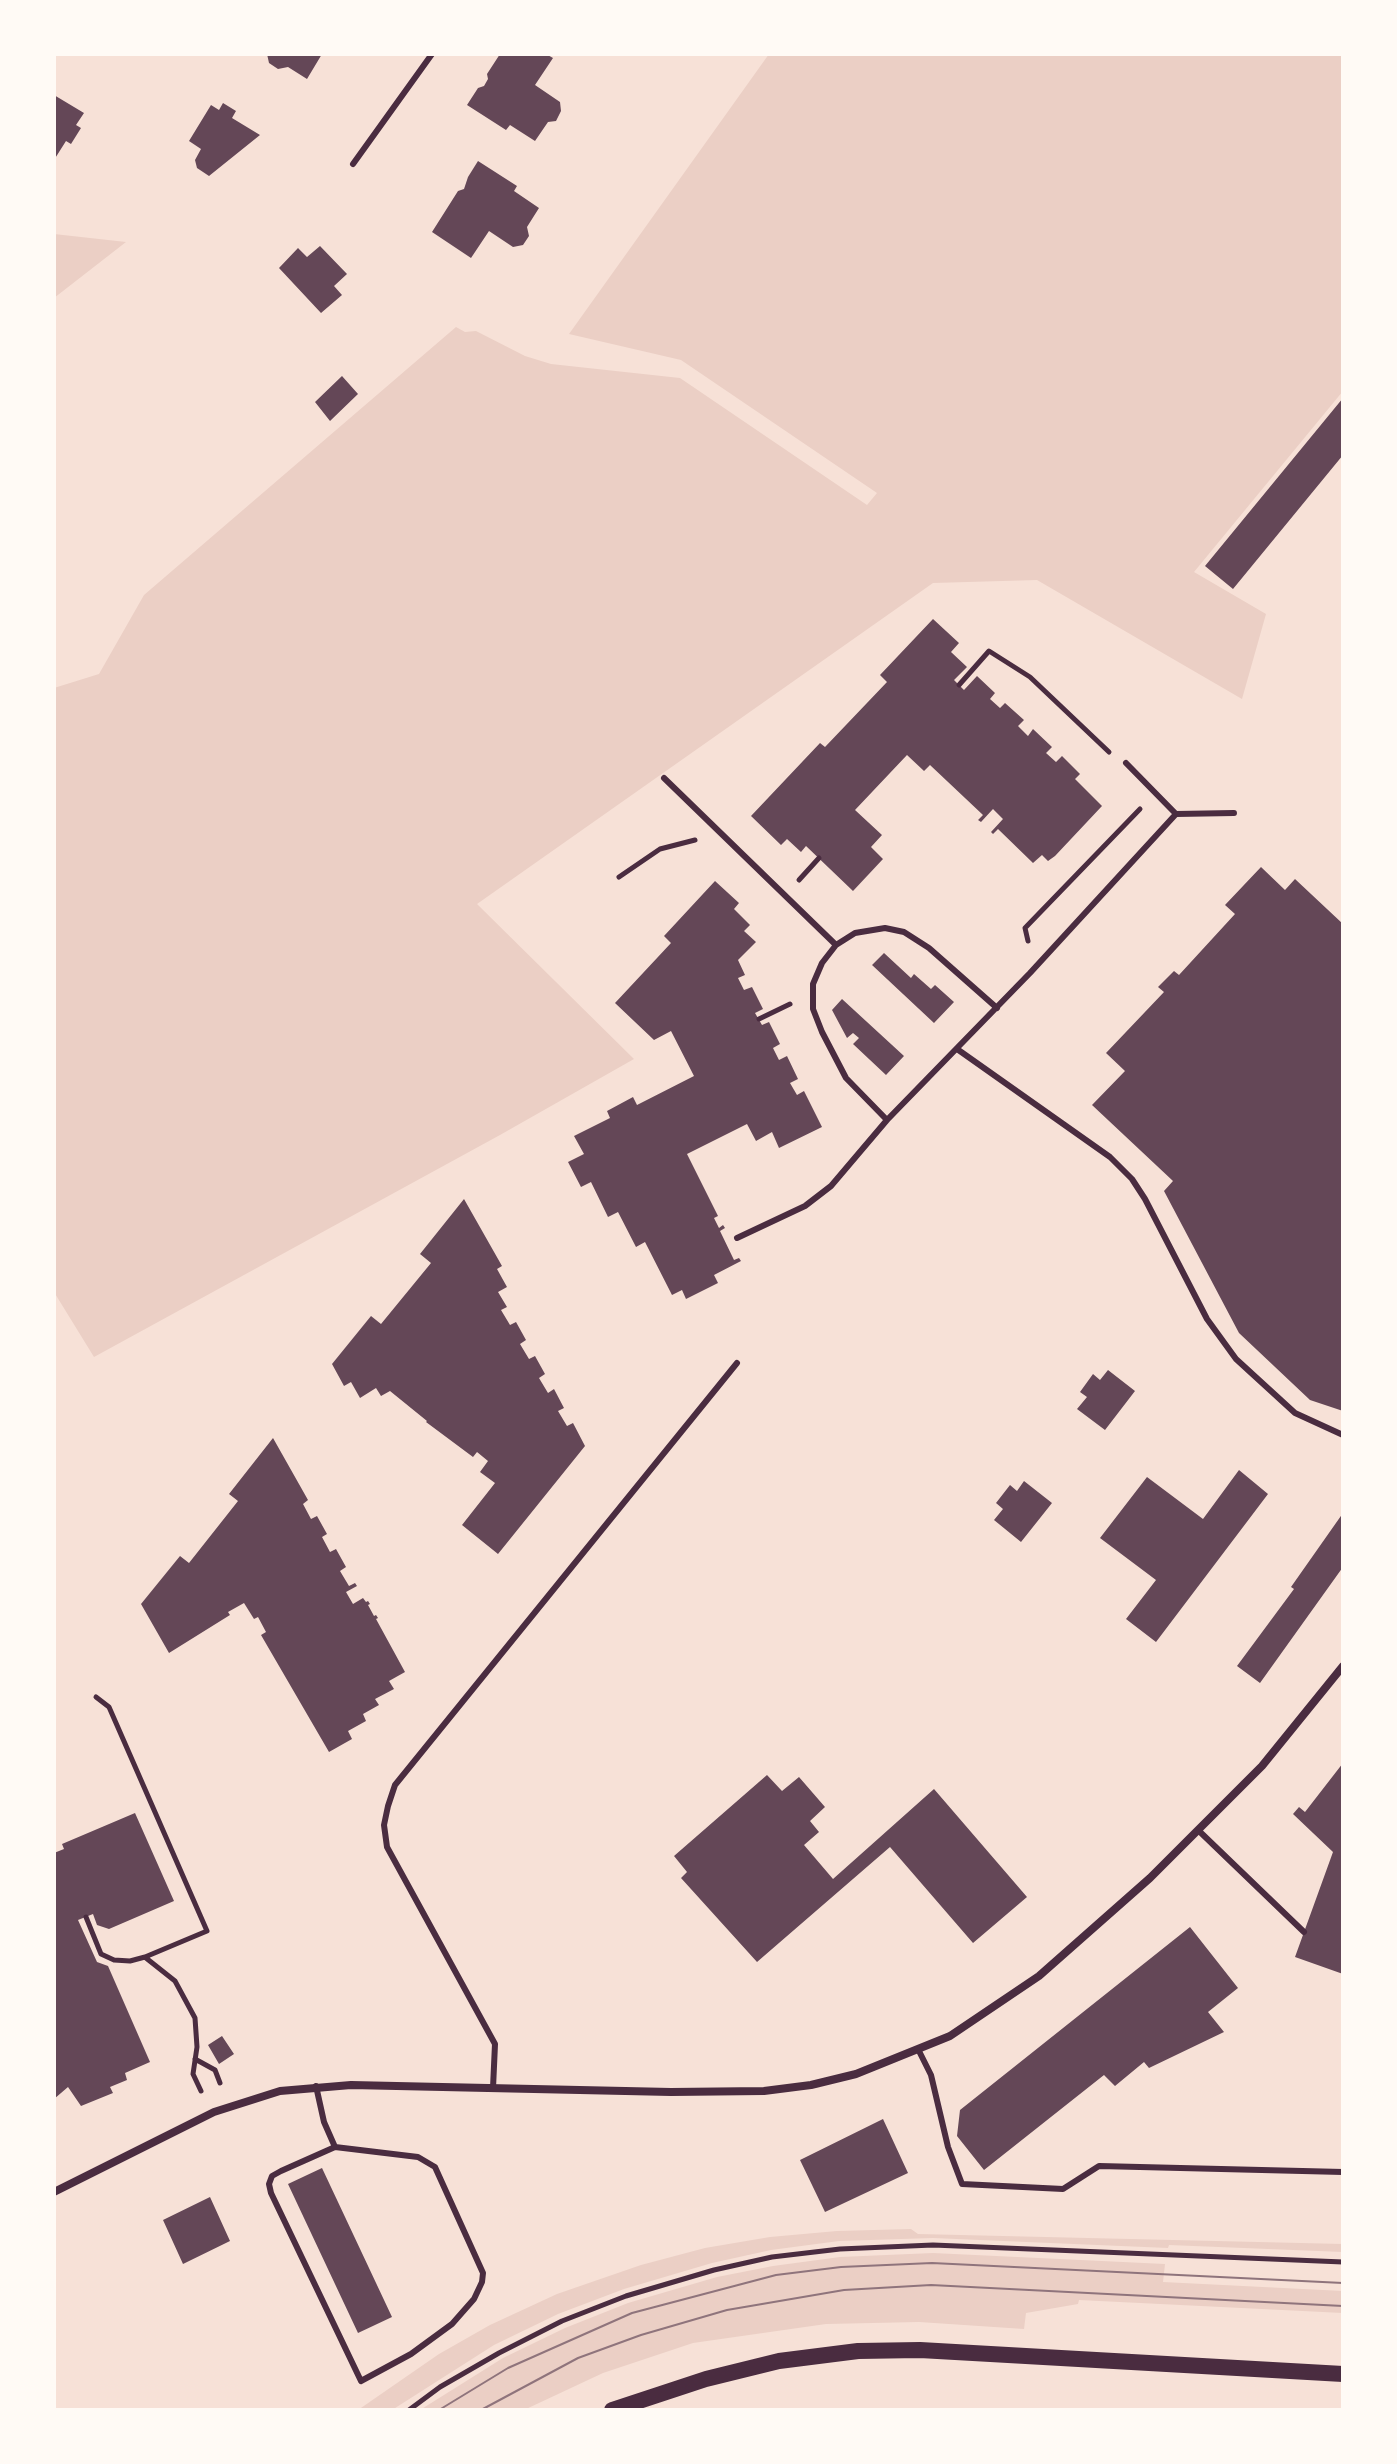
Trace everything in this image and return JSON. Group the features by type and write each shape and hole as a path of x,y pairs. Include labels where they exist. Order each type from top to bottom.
{"main road":[{"path":"612,2410 706,2379 779,2361 858,2351 920,2350 1343,2374"}],"street":[{"path":"54,2192 214,2112 260,2095 316,2086 351,2085 764,2091 811,2085 856,2074 950,2036 1039,1976 1150,1878 1262,1766 1343,1666"}],"lane":[{"path":"353,164 432,54"},
{"path":"1126,763 1176,814"},
{"path":"664,778 836,945"},
{"path":"737,1238 805,1206 831,1186 887,1120 997,1008 1176,814 1234,813"},
{"path":"887,1120 846,1078 813,1009 813,984 822,963 836,945 855,933 885,928 904,932 929,948 997,1008"},
{"path":"957,1049 1110,1157 1132,1179 1145,1199 1207,1319 1236,1359 1295,1413 1343,1435"},
{"path":"493,2088 495,2044 387,1847 384,1825 395,1785 737,1363"},
{"path":"1198,1830 1304,1932"},
{"path":"918,2049 931,2075 948,2147 962,2184 1063,2189 1099,2166 1343,2172"},
{"path":"316,2086 324,2122 335,2147"},
{"path":"335,2147 427,2160 435,2167 483,2273 474,2299 452,2324 411,2354 361,2381 269,2184 272,2176 335,2147"}],"path":[{"path":"959,685 989,651 1030,677 1121,763 1126,763"},
{"path":"1029,946 1025,928 1148,801"},
{"path":"759,1019 792,1003"},
{"path":"86,1917 101,1954 114,1960 130,1961 145,1957 207,1931 109,1707 96,1697"},
{"path":"145,1957 175,1981 195,2018 193,2074 201,2091"},
{"path":"195,2059 215,2070 220,2083"},
{"path":"409,2410 440,2387 562,2321 626,2296 714,2270 772,2257 840,2249 933,2245 1343,2262"}],"shaded area":[{"path":"769,54 1343,54 1343,391 1194,572 1266,614 1242,699 1037,580 933,583 477,904 634,1059 94,1357 54,1292 54,688 99,674 144,595 456,327 465,332 476,331 525,356 551,364 680,378 867,505 877,493 681,360 569,334"},
{"path":"54,234 126,242 54,298"},
{"path":"911,2229 918,2234 1343,2244 1343,2252 933,2238 839,2241 771,2250 712,2263 624,2289 558,2314 494,2345 392,2410 358,2410 439,2354 490,2325 557,2294 641,2265 705,2248 770,2237"},
{"path":"933,2253 1165,2264 1163,2282 1343,2291 1343,2313 1079,2300 1078,2304 1026,2313 1024,2329 919,2322 826,2324 693,2343 603,2373 524,2410 420,2410 503,2358 565,2328 628,2303 717,2277 773,2266 840,2257"}],"building":[{"path":"267,54 322,54 307,79 288,67 278,69 269,63"},
{"path":"500,54 546,54 553,58 535,85 560,102 561,111 556,121 548,122 535,141 510,125 506,130 467,105 478,88 484,86 487,74"},
{"path":"54,95 84,113 76,125 81,128 71,144 66,141 54,160"},
{"path":"223,103 236,111 232,118 260,135 209,176 197,168 195,160 201,149 189,141 211,105 219,110"},
{"path":"478,161 517,186 514,191 539,208 527,227 529,236 523,245 513,247 489,231 471,258 432,232 458,191 464,189"},
{"path":"320,246 347,274 334,286 342,295 321,313 279,268 298,248 307,257"},
{"path":"342,376 358,394 330,421 315,402"},
{"path":"1343,398 1343,455 1233,589 1205,566"},
{"path":"933,619 959,643 951,652 967,667 954,680 964,690 977,676 995,693 990,699 1000,708 1005,703 1024,720 1018,726 1028,736 1033,729 1052,747 1046,753 1056,762 1062,756 1080,774 1075,779 1102,806 1055,856 1048,861 1042,855 1033,863 998,829 993,834 991,832 1003,819 993,809 981,822 978,820 983,815 930,765 924,771 907,755 855,810 882,835 871,847 883,859 853,891 806,846 801,852 787,839 781,845 751,816 820,743 825,747 887,682 880,675"},
{"path":"1261,867 1285,890 1295,879 1343,924 1343,1411 1310,1400 1239,1333 1164,1191 1173,1181 1092,1105 1125,1071 1106,1053 1164,992 1158,987 1174,971 1179,975 1235,914 1225,905"},
{"path":"715,881 739,903 734,909 750,925 744,931 756,942 738,960 745,975 738,978 744,990 752,987 763,1009 755,1013 762,1025 769,1022 780,1044 773,1048 779,1060 787,1056 798,1079 790,1083 797,1095 804,1091 822,1127 779,1148 772,1132 756,1141 747,1124 687,1154 718,1216 714,1218 719,1228 723,1225 725,1228 720,1231 734,1260 739,1258 741,1261 714,1275 718,1283 686,1299 682,1290 672,1295 645,1242 636,1247 618,1212 608,1217 591,1182 581,1187 568,1162 584,1154 574,1136 610,1118 607,1111 633,1097 637,1105 694,1076 671,1031 654,1040 615,1003 671,943 664,936"},
{"path":"884,953 911,978 914,974 931,989 935,985 954,1002 934,1023 872,965"},
{"path":"842,999 904,1056 886,1075 853,1044 859,1038 853,1033 847,1038 832,1010"},
{"path":"464,1199 502,1266 497,1269 507,1287 498,1292 507,1307 501,1310 510,1325 516,1322 526,1340 520,1344 529,1359 535,1356 545,1374 539,1378 548,1393 554,1389 564,1408 558,1411 567,1426 573,1423 585,1446 498,1554 462,1525 495,1483 480,1472 488,1461 477,1452 473,1457 390,1391 381,1396 376,1388 360,1398 351,1382 344,1386 332,1364 371,1316 381,1324 431,1263 420,1254"},
{"path":"1108,1370 1135,1391 1105,1430 1077,1409 1087,1397 1080,1392 1093,1374 1100,1380"},
{"path":"273,1438 308,1500 303,1504 311,1519 317,1516 327,1534 322,1537 330,1552 336,1549 346,1567 340,1571 349,1586 355,1583 357,1586 346,1592 353,1604 363,1598 368,1601 405,1672 389,1681 394,1689 375,1699 379,1705 363,1714 366,1721 348,1731 352,1739 329,1752 261,1635 266,1632 258,1617 254,1619 244,1603 169,1653 141,1604 180,1556 189,1563 238,1501 229,1494"},
{"path":"1239,1470 1268,1494 1156,1642 1126,1619 1156,1580 1100,1538 1147,1477 1203,1519"},
{"path":"1024,1481 1052,1503 1021,1542 994,1520 1003,1509 996,1503 1010,1485 1017,1491"},
{"path":"1343,1513 1343,1567 1260,1683 1237,1666 1294,1589 1291,1587"},
{"path":"1343,1763 1343,1974 1295,1957 1333,1852 1293,1814 1299,1807 1305,1812"},
{"path":"767,1775 782,1791 799,1777 825,1807 810,1821 819,1832 804,1845 833,1879 934,1789 1027,1897 973,1943 890,1847 757,1962 681,1878 687,1872 674,1856"},
{"path":"135,1813 174,1901 109,1929 97,1925 93,1914 78,1920 97,1962 108,1966 150,2062 125,2073 127,2080 110,2087 113,2093 81,2106 68,2087 54,2099 54,1853 64,1849 62,1844"},
{"path":"1190,1927 1238,1988 1208,2012 1224,2032 1149,2068 1144,2062 1115,2086 1104,2075 984,2170 957,2136 960,2110"},
{"path":"222,2036 234,2054 219,2064 208,2045"},
{"path":"883,2119 908,2173 825,2212 800,2160"},
{"path":"322,2168 392,2317 358,2333 288,2184"},
{"path":"210,2197 230,2241 183,2264 163,2220"}],"tram line":[{"path":"439,2410 508,2368 632,2313 776,2275 841,2267 932,2263 1343,2283"},
{"path":"481,2410 578,2358 641,2335 727,2310 844,2290 931,2285 1343,2306"}]}
